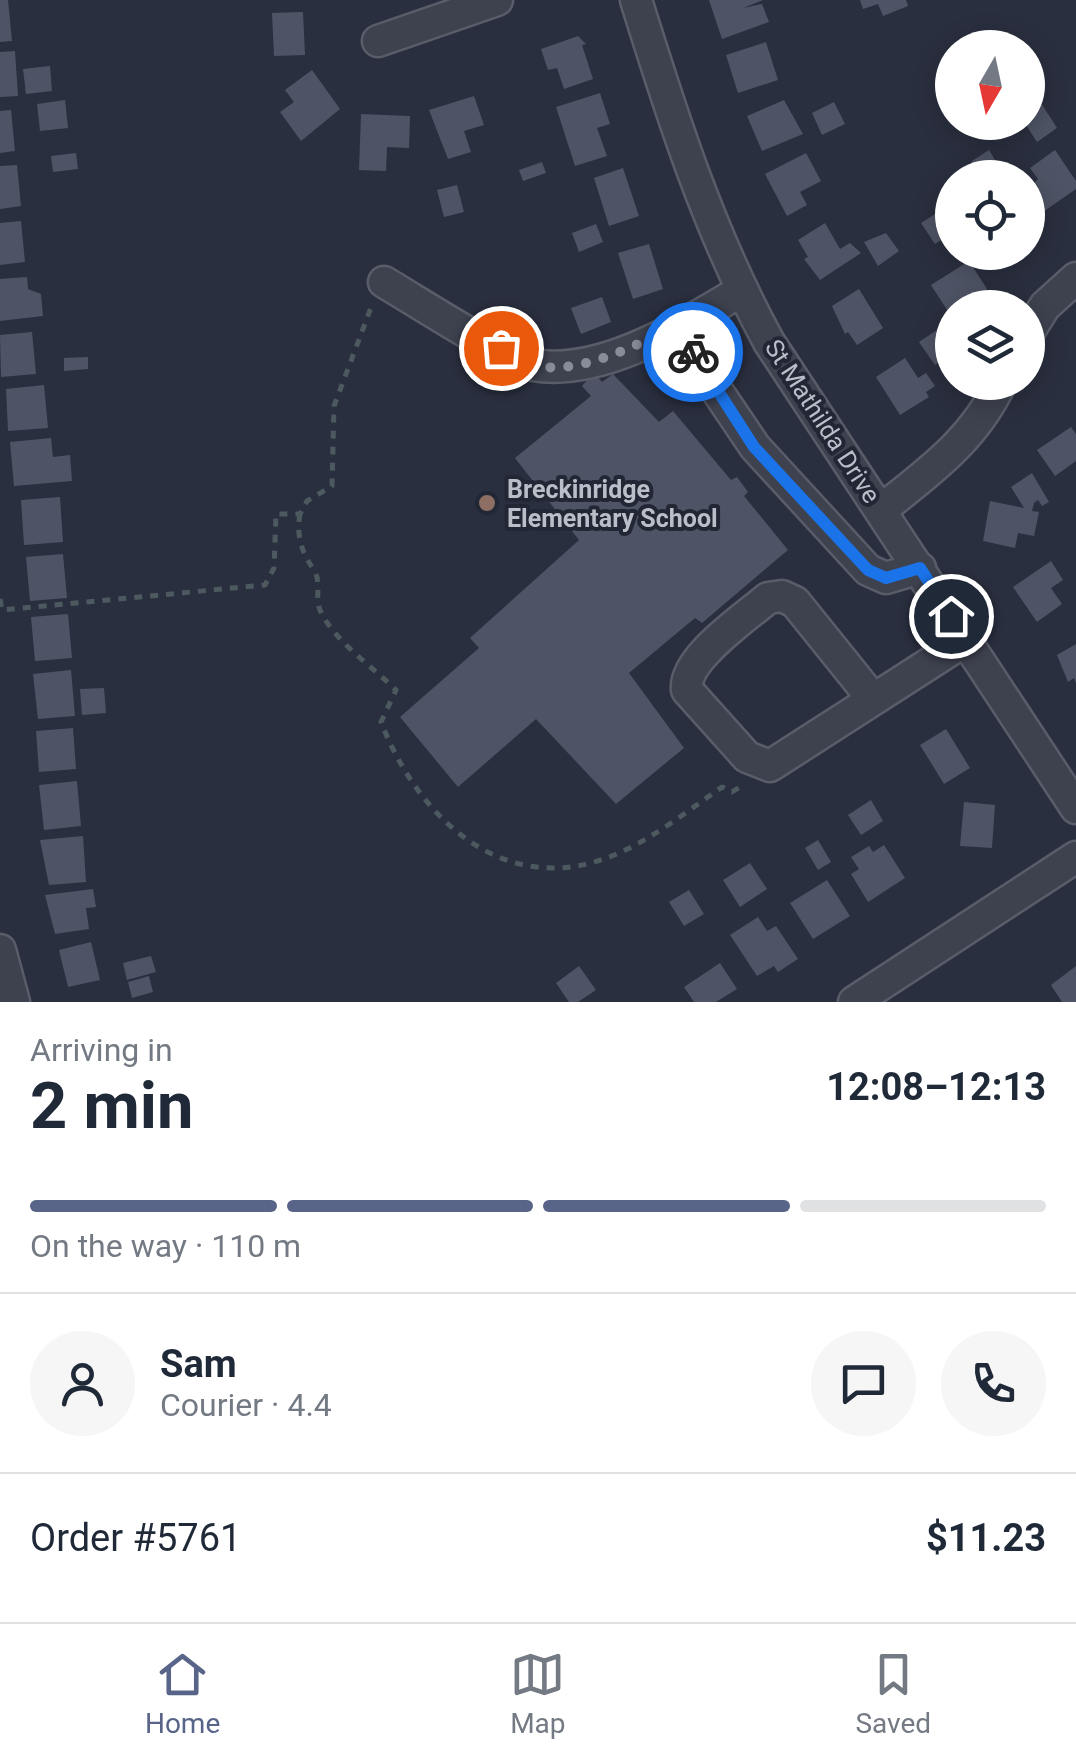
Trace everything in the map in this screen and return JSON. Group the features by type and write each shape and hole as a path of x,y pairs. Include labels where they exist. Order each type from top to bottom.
{"street":[{"path":"378,40 498,0"},
{"name":"St Mathilda Drive","path":"636,0 691,177 769,342 1076,808"},
{"path":"1045,306 1076,278"},
{"path":"384,282 530,364 596,360 674,327 742,291"},
{"path":"674,327 754,447 868,570 886,578 920,568"},
{"path":"881,510 958,446 978,425 991,400"},
{"path":"872,699 794,602 782,596 768,598 696,660 686,679 687,690 747,757 770,766 966,640"},
{"path":"854,1002 1076,857"},
{"path":"0,950 14,1002"}],"path":[{"path":"384,282 362,322 334,406 332,486 308,501 300,514 297,533 303,555 317,575 318,608 396,690 381,722 404,773 438,818 474,846 535,865 598,861 639,843 722,787 732,792 770,766"},
{"path":"0,599 2,610 260,588 272,575 276,514 300,514"}],"building":[{"path":"0,0 8,0 12,41 0,42"},
{"path":"709,0 763,0 743,8 762,4 769,22 722,39"},
{"path":"860,0 906,0 908,6 883,16 878,4 863,9"},
{"path":"303,12 305,55 274,56 272,13"},
{"path":"578,36 586,44 582,45 593,79 564,89 557,68 548,70 541,49"},
{"path":"766,42 778,80 738,93 726,55"},
{"path":"15,51 18,96 0,97 0,52"},
{"path":"50,66 52,91 26,94 23,69"},
{"path":"312,70 340,109 301,141 280,112 294,102 285,90"},
{"path":"600,93 610,124 597,128 607,156 575,166 556,107"},
{"path":"474,96 484,125 464,131 471,152 448,159 429,110"},
{"path":"65,100 68,128 40,131 37,104"},
{"path":"784,100 803,134 762,151 747,116"},
{"path":"834,102 845,124 822,135 812,113"},
{"path":"1045,109 1057,128 1045,136"},
{"path":"11,110 15,151 0,153 0,111"},
{"path":"361,114 410,116 409,148 387,147 386,171 359,170"},
{"path":"989,150 995,160 974,160"},
{"path":"1055,150 1076,181 1076,189 1045,211 1045,160 1041,160"},
{"path":"76,153 78,169 53,172 51,156"},
{"path":"806,153 821,181 800,192 807,205 787,216 765,174"},
{"path":"542,162 546,173 523,181 519,170"},
{"path":"17,165 21,206 0,209 0,166"},
{"path":"623,168 639,216 609,226 594,178"},
{"path":"457,185 464,212 444,217 437,190"},
{"path":"935,214 935,244 921,223"},
{"path":"21,221 25,262 0,265 0,223"},
{"path":"825,223 840,249 850,243 861,253 820,280 804,259 808,257 798,240"},
{"path":"596,224 603,242 579,252 572,233"},
{"path":"886,233 899,251 878,266 864,242"},
{"path":"649,244 663,289 633,299 618,253"},
{"path":"955,270 975,270 987,289 935,291 931,285"},
{"path":"27,277 28,289 41,294 43,316 0,321 0,279"},
{"path":"859,289 883,328 857,345 848,332 845,334 832,306"},
{"path":"602,297 611,322 581,334 571,308"},
{"path":"935,331 935,365 919,342"},
{"path":"32,332 36,374 1,377 0,335"},
{"path":"88,357 88,369 64,371 64,358"},
{"path":"905,358 918,378 926,373 935,386 926,392 929,397 900,415 876,377"},
{"path":"594,372 602,382 613,374 659,422 673,411 731,480 737,477 748,492 744,496 788,550 702,623 695,618 629,673 684,748 616,804 536,719 458,787 400,717 479,648 470,638 579,540 515,458 591,396 582,386"},
{"path":"44,385 48,428 8,431 6,389"},
{"path":"1071,427 1076,434 1076,461 1055,476 1037,450"},
{"path":"51,438 53,457 70,455 72,481 14,486 10,442"},
{"path":"1032,473 1049,502 1042,506 1038,500 1034,503 1032,511 1039,512 1034,536 1018,533 1015,548 983,541 990,501 1024,508 1011,487"},
{"path":"60,497 63,542 24,545 21,500"},
{"path":"63,554 67,598 30,601 26,557"},
{"path":"1051,561 1063,580 1051,588 1062,604 1037,622 1013,587"},
{"path":"68,614 72,658 35,661 31,617"},
{"path":"1076,644 1076,683 1074,678 1068,682 1057,655"},
{"path":"71,670 75,716 38,719 33,674"},
{"path":"104,688 106,713 82,715 80,689"},
{"path":"73,728 76,769 39,772 36,731"},
{"path":"946,729 970,768 944,784 920,745"},
{"path":"77,781 81,826 44,830 39,785"},
{"path":"871,800 883,821 861,835 848,815"},
{"path":"964,802 995,805 992,848 960,846"},
{"path":"83,836 86,882 49,885 40,840"},
{"path":"818,840 831,862 818,870 805,848"},
{"path":"884,845 905,878 868,902 851,874 859,869 851,857 869,846 873,852"},
{"path":"750,863 767,889 740,907 723,880"},
{"path":"827,880 850,916 813,939 790,903"},
{"path":"93,889 96,907 86,908 89,929 55,934 45,895"},
{"path":"689,890 704,914 684,926 669,902"},
{"path":"758,917 767,931 776,926 798,959 778,972 774,966 757,976 730,935"},
{"path":"91,942 100,980 68,987 59,950"},
{"path":"151,956 156,972 127,980 123,963"},
{"path":"720,963 737,989 716,1002 694,1002 684,987"},
{"path":"579,966 596,990 578,1002 569,1002 556,983"},
{"path":"1076,966 1076,1002 1062,1002 1051,985"},
{"path":"149,976 153,992 132,998 128,982"}],"way so far":[{"path":"501,348 530,364 568,364 596,360 674,327 693,352"}],"place":[{"name":"Breckinridge Elementary School","path":"487,503"}],"route":[{"path":"693,352 727,411 754,447 868,570 886,578 920,568 951,616"}]}
